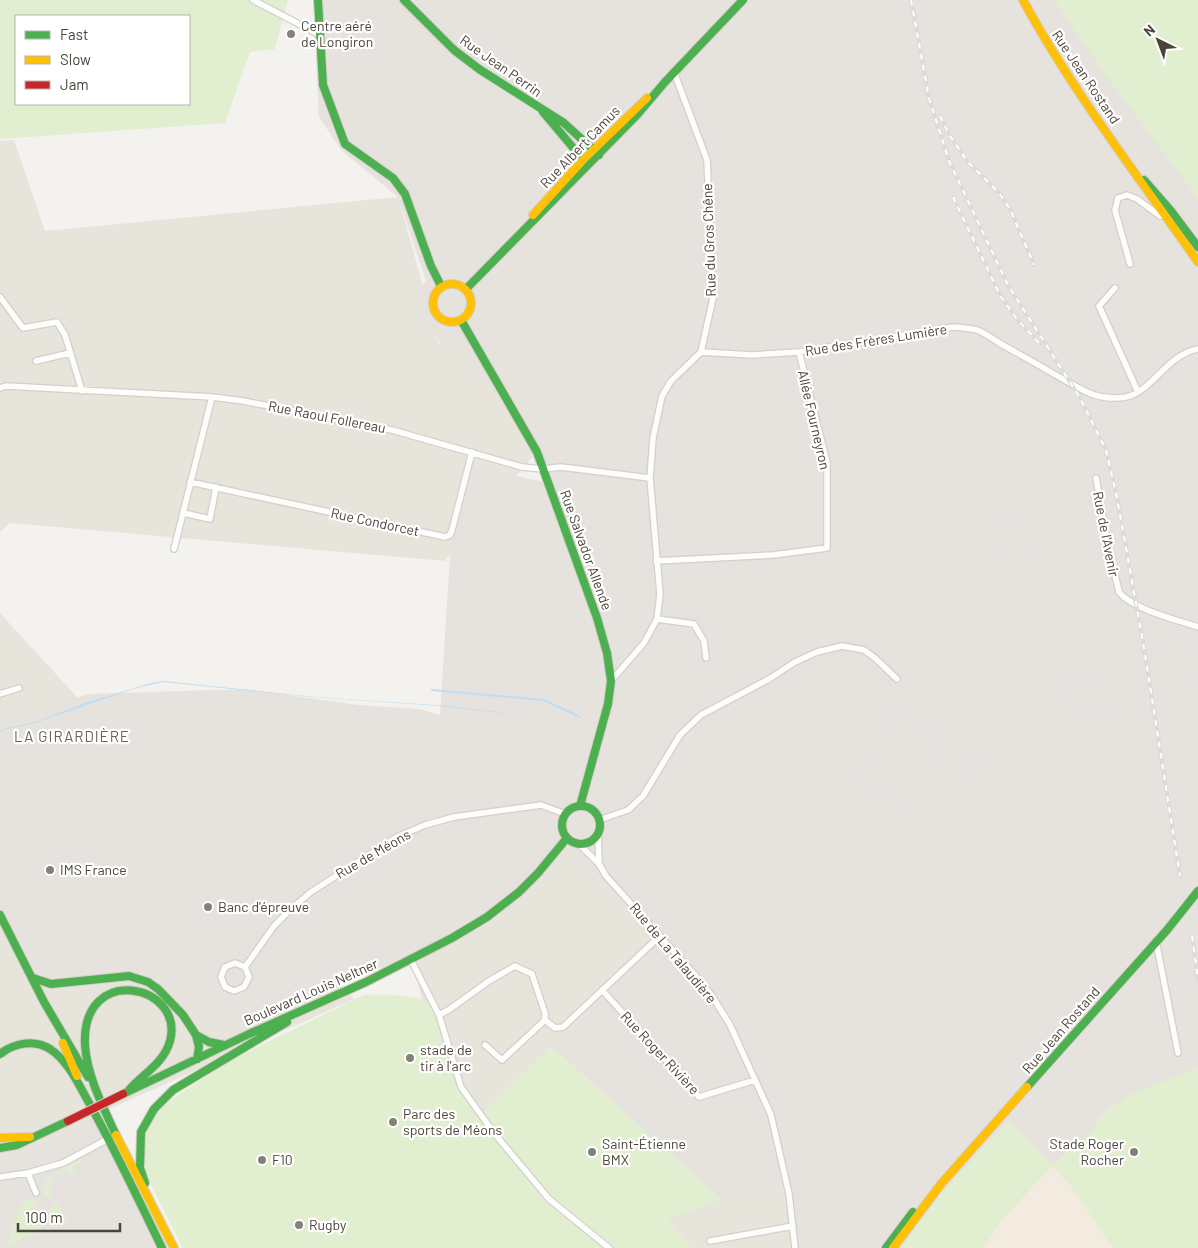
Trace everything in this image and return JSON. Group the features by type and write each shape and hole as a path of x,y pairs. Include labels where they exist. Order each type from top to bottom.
{"street":[{"path":"253,0 320,35"},
{"path":"318,0 323,84 345,144 393,178 405,194 431,266 441,286"},
{"name":"Rue Jean Perrin","path":"404,0 454,50 479,69 549,113 596,152"},
{"name":"Rue Albert Camus","path":"466,289 518,235 534,215 743,0"},
{"name":"Rue Jean Rostand","path":"1023,0 1070,80 1198,262"},
{"name":"Rue du Gros Chêne","path":"674,72 707,160 713,298 701,352"},
{"name":"Rue Jean Perrin","path":"540,109 586,163"},
{"path":"1130,264 1115,210 1118,198 1127,195 1165,214"},
{"name":"Rue Jean Rostand","path":"1165,214 1198,247"},
{"path":"454,283 466,289 471,305 470,311 461,320 448,322 437,316 433,310 433,297 441,286 454,283"},
{"path":"1115,288 1099,306 1138,392"},
{"path":"0,296 23,328 58,322 65,335 82,391"},
{"name":"Rue Salvador Allende","path":"461,320 537,452 597,618 607,652 611,681 608,704 580,806"},
{"name":"Rue des Frères Lumière","path":"701,352 752,355 799,352 954,327 978,330 1073,386 1094,396 1114,398 1138,392 1174,359 1189,350 1198,349"},
{"path":"611,681 644,643 657,619 660,594 650,478 653,438 662,396 671,380 701,352"},
{"name":"Allée Fourneyron","path":"656,561 773,555 827,548 827,463 799,352"},
{"path":"36,361 70,353"},
{"name":"Rue Raoul Follereau","path":"0,388 6,386 212,397 243,401 392,430 522,467 561,467 650,478"},
{"path":"174,549 212,397"},
{"name":"Rue Condorcet","path":"190,482 445,536 450,535 452,530 472,452"},
{"name":"Rue de l'Avenir","path":"1096,478 1108,546 1119,592 1123,598 1198,627"},
{"path":"182,513 210,519 216,488"},
{"path":"657,619 694,624 704,640 706,658"},
{"path":"599,820 628,810 643,796 680,735 701,715 817,652 842,646 864,650 897,679"},
{"path":"0,694 19,688"},
{"name":"Rue de Méons","path":"245,967 274,926 292,908 311,892 397,837 425,825 454,818 543,805 565,814"},
{"path":"598,833 591,840 579,844 567,838 562,829 565,814 574,807 580,806 596,813 599,820 597,852 599,864"},
{"name":"Boulevard Louis Neltner","path":"0,1148 17,1145 42,1135 224,1045 319,1004 461,934 492,913 526,885 545,866 567,838"},
{"name":"Rue de La Talaudière","path":"579,844 599,864 606,876 712,996 730,1025 771,1115 782,1161 795,1248"},
{"name":"Rue Jean Rostand","path":"893,1248 941,1184 1156,942 1198,891"},
{"path":"0,915 54,1020 76,1074 162,1248"},
{"path":"545,1020 555,1028 563,1027 660,936"},
{"path":"1156,942 1178,1052"},
{"path":"411,960 439,1015 461,1087 494,1133 550,1199 609,1248"},
{"name":"Rue de Méons","path":"235,963 245,967 249,977 244,987 234,991 224,987 221,977 225,967 235,963"},
{"path":"439,1015 515,966 532,974 545,1013 545,1020 502,1060 485,1044"},
{"path":"33,978 51,984 129,976 148,982 183,1015 196,1035 199,1047 197,1059"},
{"path":"110,1122 91,1076 86,1058 85,1034 88,1015 94,1004 105,995 118,990 146,993 156,1000 166,1010 171,1020 172,1032 166,1052 155,1066 137,1080 125,1093"},
{"name":"Rue Roger Rivière","path":"602,990 699,1097 755,1080"},
{"path":"156,1213 140,1168 141,1132 154,1109 173,1090 319,1004"},
{"path":"54,1020 84,1069 174,1248"},
{"path":"196,1035 209,1042 224,1045"},
{"path":"0,1054 12,1047 26,1044 43,1046 56,1054 74,1076 101,1125"},
{"name":"Boulevard Louis Neltner","path":"0,1138 20,1139 42,1135"},
{"path":"0,1177 63,1163 108,1139"},
{"path":"28,1172 36,1193"},
{"name":"Rue Jean Rostand","path":"886,1248 902,1225 941,1184"},
{"path":"710,1241 793,1226"}],"shaded area":[{"path":"313,0 1055,0 1198,196 1198,1068 1129,1096 1104,1112 1087,1138 1053,1165 1008,1122 942,1193 901,1248 798,1248 790,1180 721,1199 552,1047 662,943 561,840 508,895 471,926 411,957 265,1012 211,1025 151,971 38,977 0,913 0,720 90,694 245,689 358,705 419,709 440,715 451,539 475,467 544,482 520,430 461,343 442,347 417,293 426,281 398,197 341,150 319,117"},
{"path":"14,140 45,231 398,197 440,346 470,331 535,454 445,561 10,523 0,532 0,141"},
{"path":"1031,517 1035,550 1000,555 995,522"},
{"path":"0,613 354,999 101,1113 40,1144 0,1159"},
{"path":"1179,632 1195,643 1198,642 1198,671 1162,678 1160,644"},
{"path":"1087,672 1114,705 1094,717 1081,728 1056,696"},
{"path":"894,708 944,738 904,804 854,773"},
{"path":"969,753 980,763 962,783 951,773"},
{"path":"561,840 662,943 479,1116 455,1081 436,1014 422,999 411,957"},
{"path":"101,1113 168,1248 0,1248 0,1159 40,1144"},
{"path":"1053,1165 1071,1187 1113,1248 984,1248 1002,1219"},
{"path":"67,1169 70,1175 54,1184 58,1193 53,1196 48,1187 53,1184 50,1178"},
{"path":"791,1180 798,1248 691,1248 667,1219 721,1199"},
{"path":"37,1206 43,1218 36,1221 30,1209"}],"green space":[{"path":"0,0 288,0 275,49 250,52 225,123 0,139"},
{"path":"1054,0 1198,0 1198,198 1107,77"},
{"name":"Parc des sports de Méons","path":"387,994 422,999 436,1014 455,1081 479,1116 552,1047 721,1199 667,1219 691,1248 183,1248 143,1169 144,1146 148,1127 154,1115 165,1104 231,1060 364,995"},
{"name":"Stade Roger Rocher","path":"1198,1068 1198,1248 1113,1248 1071,1187 1053,1166 1002,1219 984,1248 901,1248 942,1193 1008,1122 1053,1165 1087,1138 1104,1112 1129,1095"},
{"path":"81,1160 81,1164 72,1167 75,1173 70,1175 67,1169 48,1187 53,1196 47,1197 41,1191 45,1189 45,1180"},
{"path":"32,1198 37,1206 31,1209 36,1221 43,1218 41,1228 39,1231 6,1246 22,1204"},
{"path":"56,1201 67,1222 58,1226 54,1223 48,1210 54,1206 53,1202"}],"water":[{"path":"164,681 316,697 450,706 522,715 440,706 311,697 163,682 133,689 38,722 0,731 38,721 85,703 151,683"}],"waterway":[{"path":"432,690 544,700 580,717"}],"railway":[{"path":"911,0 929,98 949,161 1008,285 1080,398 1106,450 1117,498 1144,648 1180,876"},
{"path":"940,116 950,136 967,161 999,193 1010,209 1034,265"},
{"path":"953,197 1001,297 1016,318 1040,344"},
{"path":"1192,936 1198,979"}],"traffic: fast":[{"path":"318,0 323,85 345,144 393,178 405,194 431,266 441,286"},
{"path":"404,0 454,50 479,69 564,123 599,155"},
{"path":"466,289 637,115 665,82 743,0"},
{"path":"543,112 586,163"},
{"path":"1144,180 1171,211 1198,247"},
{"path":"461,320 537,452 597,618 607,653 611,681 608,704 580,806"},
{"path":"581,806 594,812 600,825 594,838 581,844 568,838 562,825 568,812 581,806"},
{"path":"123,1094 249,1034 366,982 452,938 487,917 519,892 538,873 567,838"},
{"path":"1027,1087 1167,930 1198,891"},
{"path":"0,915 44,1002 88,1077"},
{"path":"33,978 51,984 129,976 148,982 158,989 183,1015 196,1035 199,1047 197,1059"},
{"path":"116,1135 92,1080 85,1045 88,1019 99,1001 114,992 132,991 149,995 162,1006 170,1021 170,1041 163,1056 129,1090"},
{"path":"145,1183 140,1168 141,1132 154,1109 173,1090 287,1022"},
{"path":"196,1035 209,1042 224,1045"},
{"path":"0,1054 11,1047 31,1043 50,1049 62,1060 76,1080 98,1119 162,1248"},
{"path":"0,1148 17,1145 68,1121"},
{"path":"886,1248 913,1212"}],"traffic: slow":[{"path":"1023,0 1042,34 1085,101 1198,262"},
{"path":"533,215 583,160 647,98"},
{"path":"452,284 466,289 471,303 466,317 452,322 438,317 433,303 438,289 452,284"},
{"path":"63,1043 77,1076"},
{"path":"893,1248 941,1184 1027,1087"},
{"path":"116,1135 174,1248"},
{"path":"0,1138 30,1137"}],"traffic: jam":[{"path":"68,1121 123,1094"}],"place":[{"name":"Centre aéré de Longiron","path":"291,34"},
{"name":"IMS France","path":"50,870"},
{"name":"Banc d'épreuve","path":"208,907"},
{"name":"stade de tir à l'arc","path":"410,1058"},
{"name":"Parc des sports de Méons","path":"393,1122"},
{"name":"Saint-Étienne BMX","path":"592,1152"},
{"name":"Stade Roger Rocher","path":"1134,1152"},
{"name":"F10","path":"262,1160"},
{"name":"Rugby","path":"299,1225"}],"district":[{"name":"LA GIRARDIÈRE","path":"72,737"}]}
